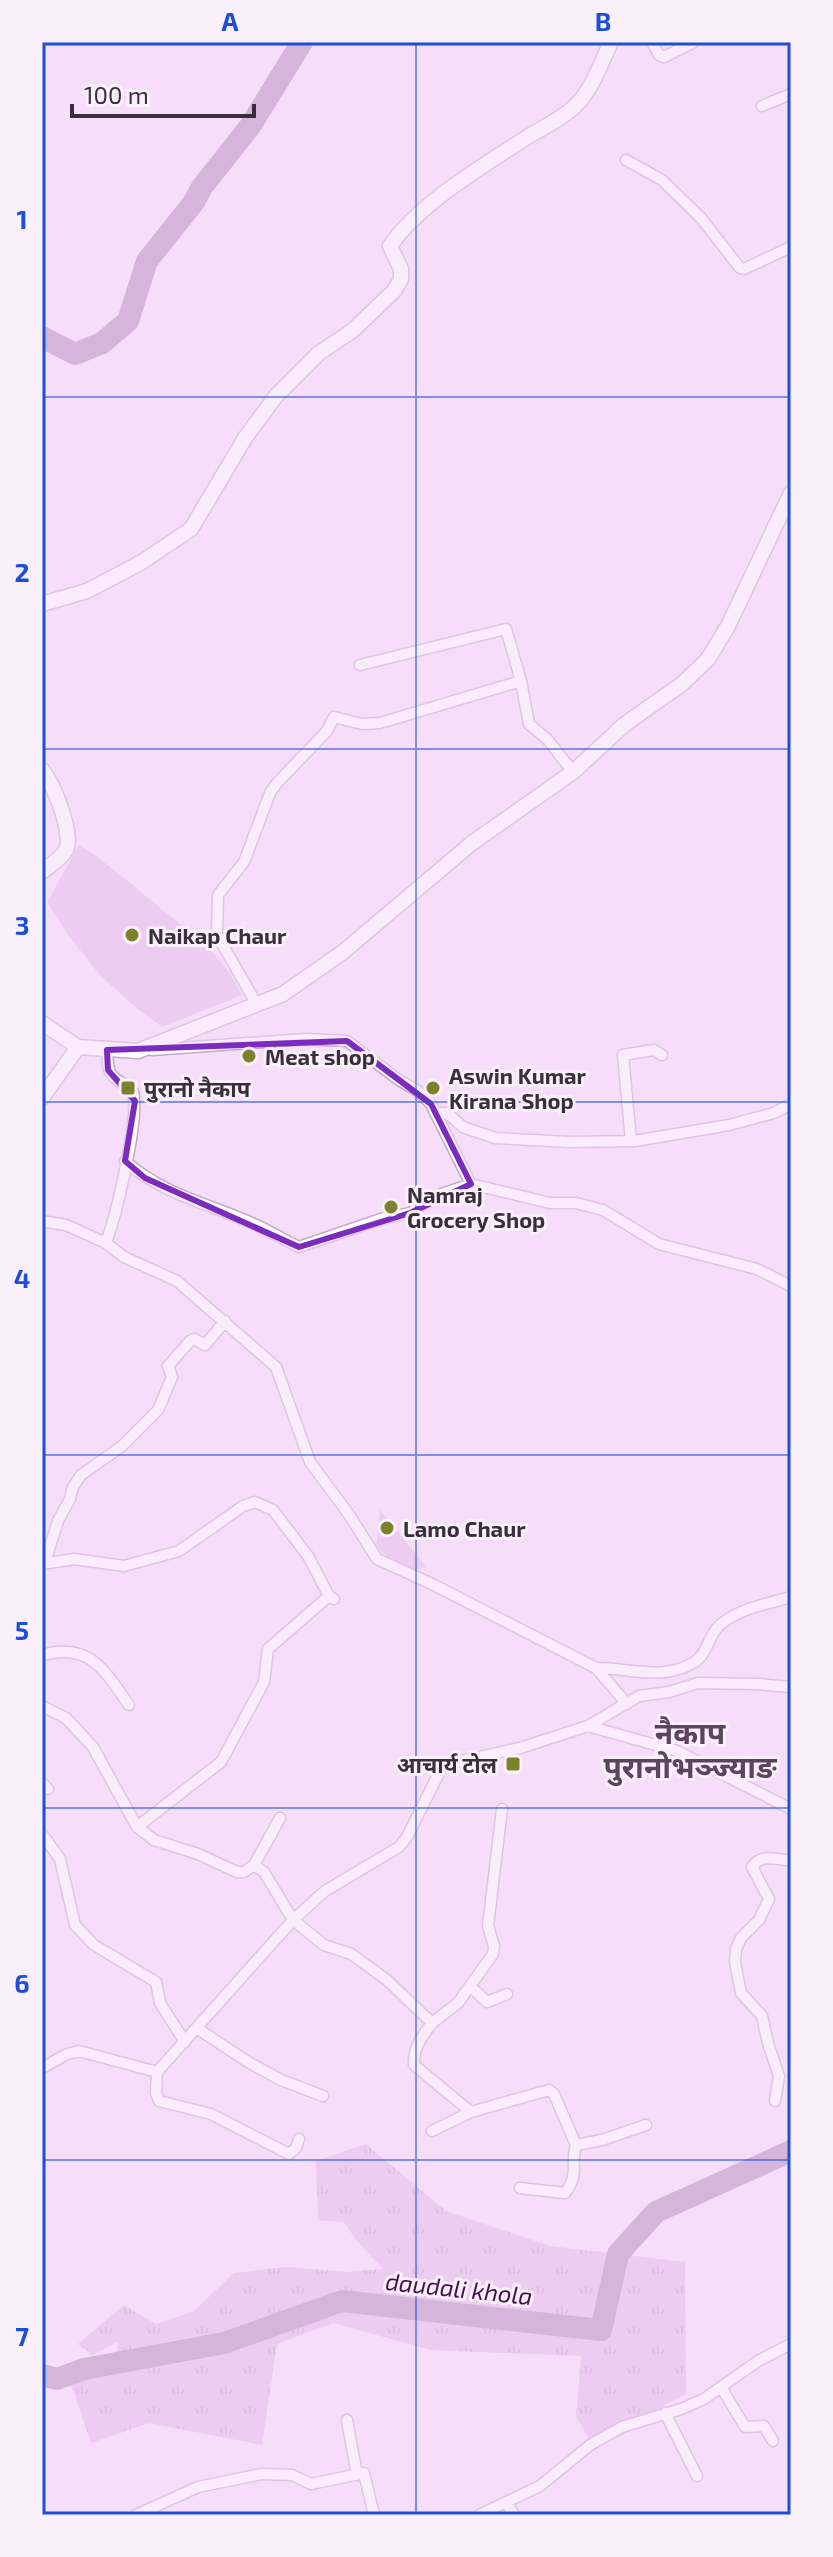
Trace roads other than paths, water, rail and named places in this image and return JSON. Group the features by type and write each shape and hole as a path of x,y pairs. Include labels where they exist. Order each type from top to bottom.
{"street":[{"path":"42,604 87,591 142,562 191,529 245,438 276,396 319,353 352,331 394,291 401,279 401,269 390,246 400,232 437,200 504,152 575,107 588,90 611,42"},
{"path":"652,42 659,55 664,57 694,42"},
{"path":"762,106 791,94"},
{"path":"626,160 662,180 701,218 740,268 744,269 791,247"},
{"path":"138,1051 283,994 331,961 472,843 573,772 625,724 682,684 708,659 728,626 791,493"},
{"path":"360,665 506,629 529,724 547,739 573,772"},
{"path":"256,1003 217,935 218,895 244,862 270,793 277,783 327,731 334,717 362,724 380,723 521,681"},
{"path":"42,759 69,836 66,851 42,872"},
{"path":"42,1023 78,1047 107,1050 138,1051 306,1039 347,1041 418,1091 431,1104 471,1184"},
{"path":"42,1098 78,1047"},
{"path":"106,1243 130,1143 135,1101 133,1092 113,1079 108,1070 107,1050"},
{"path":"631,1141 623,1055 654,1050 662,1055"},
{"path":"435,1113 447,1113 463,1127 495,1138 631,1141 729,1125 774,1113 791,1104"},
{"path":"125,1161 145,1178 253,1223 299,1247 381,1219 410,1213 433,1197 471,1184 550,1203 576,1203 603,1210 659,1244 757,1269 791,1286"},
{"path":"42,1221 66,1225 106,1243 124,1257 177,1281 276,1367 310,1462 377,1559 596,1668 656,1674 695,1662 706,1650 715,1630 726,1621 746,1611 791,1597"},
{"path":"137,1827 221,1762 264,1682 268,1649 331,1598 308,1556 273,1510 255,1502 243,1506 179,1551 124,1566 74,1559 44,1563 58,1521 81,1475 122,1446 158,1410 172,1377 168,1366 190,1341 194,1339 205,1345 225,1321"},
{"path":"42,1655 58,1650 79,1652 92,1659 106,1672 129,1705"},
{"path":"596,1668 627,1704"},
{"path":"299,2139 296,2148 289,2154 211,2114 159,2101 156,2093 157,2072 293,1920 325,1891 399,1847 443,1765 520,1748 588,1726 639,1696 669,1692 698,1683 791,1687"},
{"path":"42,1706 66,1718 93,1747 137,1827 154,1840 244,1872 254,1865 280,1818"},
{"path":"588,1726 677,1751 791,1809"},
{"path":"471,2112 414,2065 413,2054 432,2023 458,2003 493,1954 488,1926 502,1809"},
{"path":"42,1834 60,1859 75,1925 94,1945 156,1982 160,2003 185,2042"},
{"path":"775,2101 779,2076 762,2016 741,1993 736,1974 736,1949 741,1938 759,1920 769,1899 752,1867 755,1862 767,1857 791,1860"},
{"path":"254,1865 264,1872 293,1920 324,1945 351,1954 375,1971 432,2023"},
{"path":"470,1986 487,2002 507,1994"},
{"path":"198,2029 270,2074 323,2096"},
{"path":"42,2068 79,2051 157,2072"},
{"path":"432,2131 471,2112 549,2090 554,2094 576,2145 575,2175 565,2193 520,2188"},
{"path":"576,2145 646,2125"},
{"path":"479,2515 540,2486 590,2445 611,2433 693,2404 758,2361 791,2344"},
{"path":"721,2387 745,2427 764,2426 773,2441"},
{"path":"665,2413 697,2476"},
{"path":"347,2420 357,2475"},
{"path":"136,2515 198,2487 261,2474 292,2475 311,2484 364,2473 374,2515"},
{"path":"507,2503 514,2515"}],"waterway":[{"path":"42,337 75,354 102,343 128,321 147,261 251,125 302,42"},
{"name":"daudali khola","path":"42,2375 57,2379 84,2369 224,2343 342,2301 601,2330 618,2254 656,2212 791,2151"}],"place":[{"name":"Naikap Chaur","path":"132,935"},
{"name":"Meat shop","path":"249,1056"},
{"name":"पुरानो नैकाप","path":"128,1088"},
{"name":"Aswin Kumar Kirana Shop","path":"433,1088"},
{"name":"Namraj Grocery Shop","path":"391,1207"},
{"name":"Lamo Chaur","path":"387,1528"},
{"name":"आचार्य टोल","path":"513,1764"}],"district":[{"name":"नैकाप पुरानोभञ्ज्याङ","path":"690,1749"}]}
